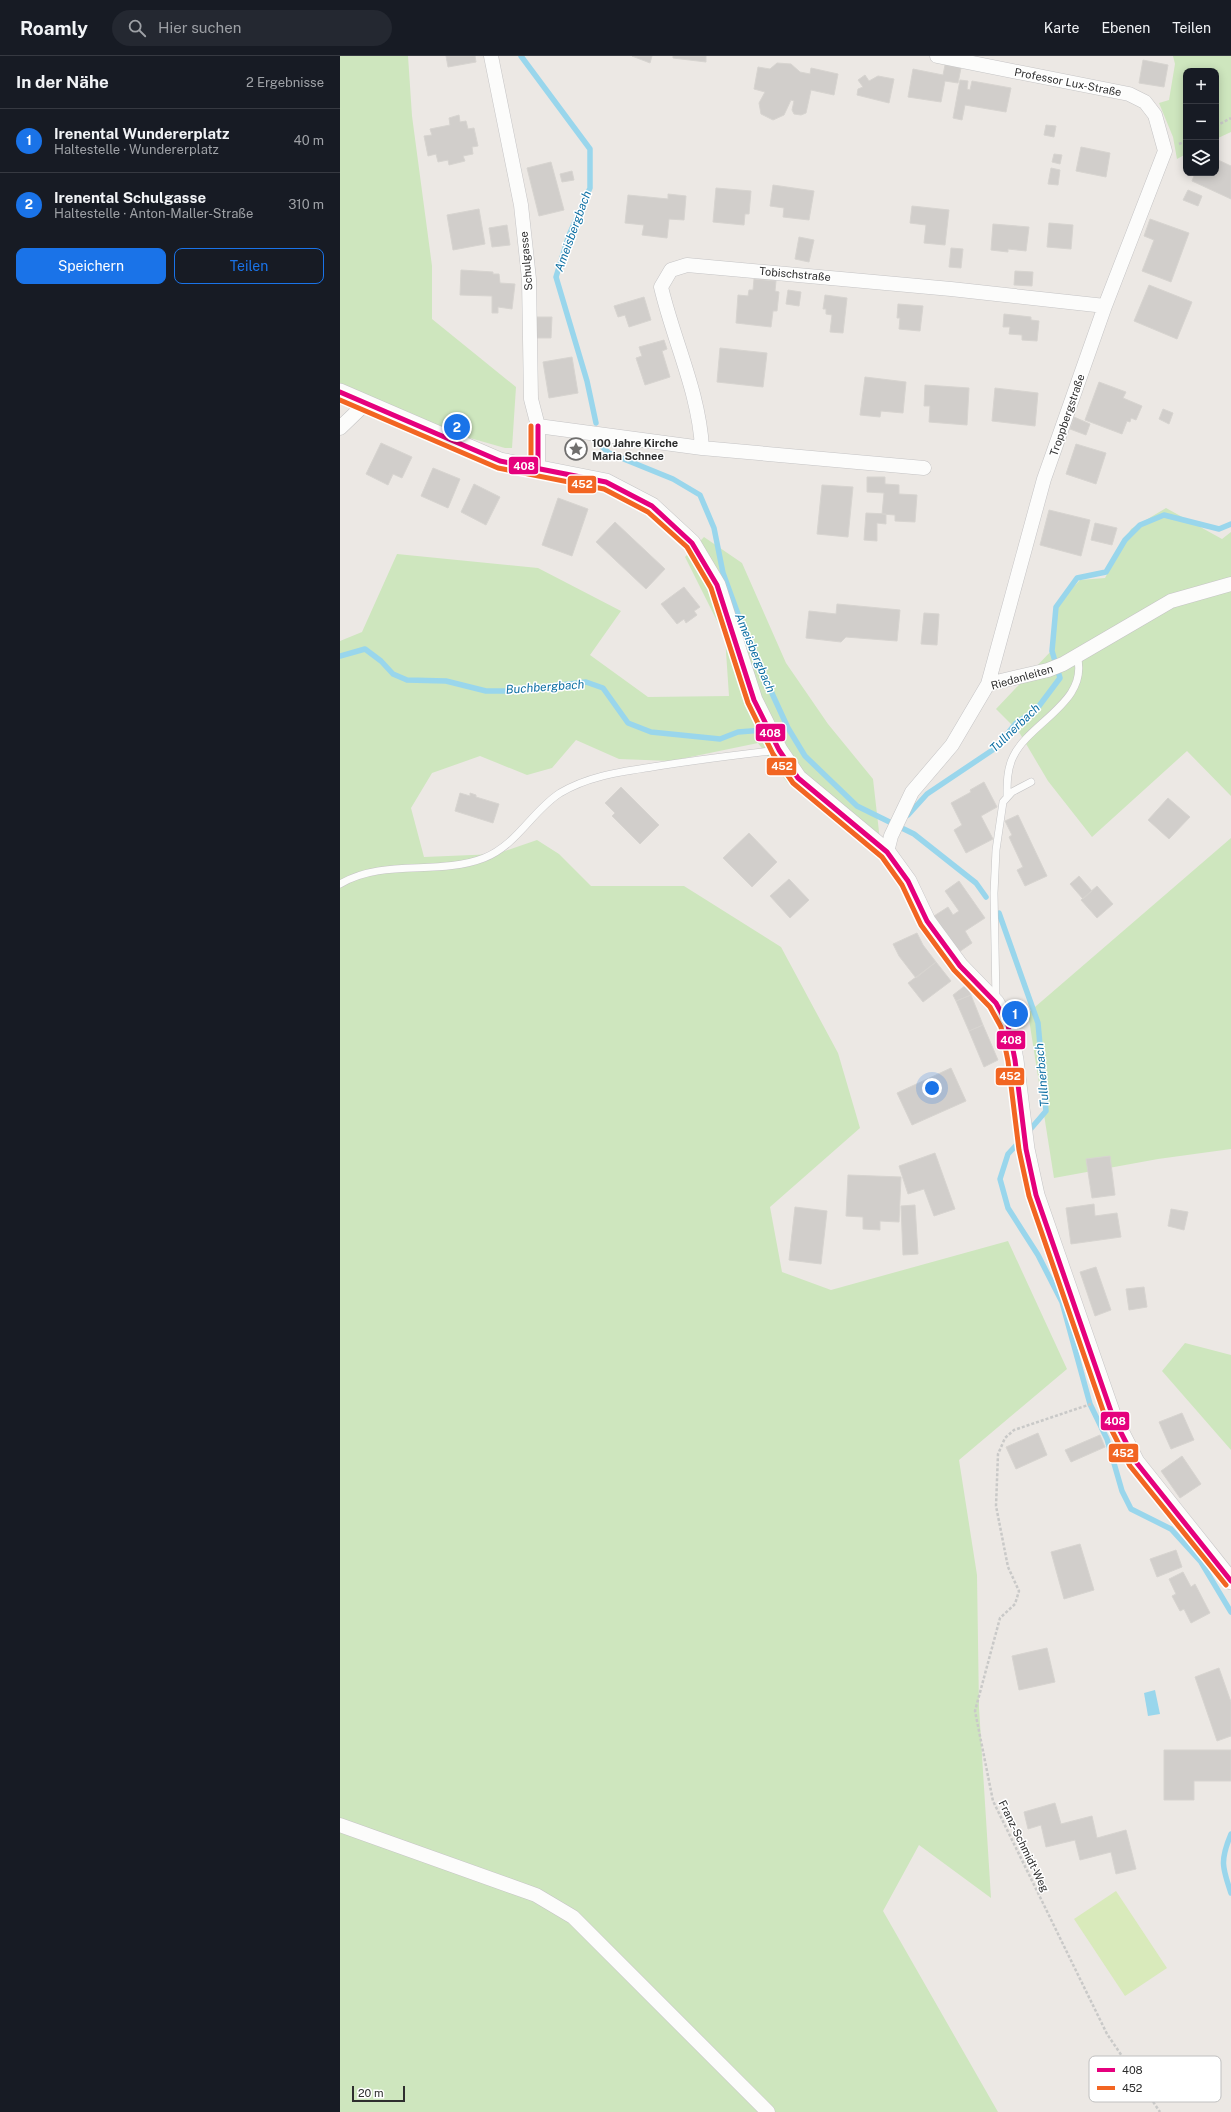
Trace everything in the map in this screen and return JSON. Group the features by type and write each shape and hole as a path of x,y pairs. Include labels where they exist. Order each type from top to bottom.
{"street":[{"name":"Schulgasse","path":"491,56 521,205 529,279 531,399 538,426 538,469"},
{"name":"Professor Lux-Straße","path":"937,56 1130,94 1145,102 1155,115 1165,151"},
{"name":"Troppbergstraße","path":"988,684 1044,479 1105,306 1165,151"},
{"name":"Tobischstraße","path":"702,448 701,427 690,379 667,314 661,287 672,270 688,265 1105,306"},
{"path":"340,392 500,461 606,482 652,506 692,543 716,585 754,700 776,745 798,778 889,844 932,927 960,966 996,1003 1008,1025 1015,1060 1026,1149 1036,1195 1113,1417 1136,1462 1231,1581"},
{"path":"340,428 366,403"},
{"path":"538,426 702,448 924,468"},
{"name":"Riedanleiten","path":"889,844 904,806 912,792 952,745 988,684 1048,670 1063,664 1171,601 1231,584"},
{"path":"340,1825 536,1895 573,1917 768,2112"}],"lane":[{"path":"996,1003 994,893 996,850 1003,802 1006,796 1008,776 1013,757 1028,737 1059,708 1077,682 1080,666 1077,656"},
{"path":"340,884 353,876 386,869 457,866 485,857 509,844 559,794 585,780 776,745"},
{"path":"1006,796 1031,782"}],"path":[{"path":"1219,124 1231,118"},
{"name":"Franz-Schmidt-Weg","path":"1079,1407 1014,1430 1005,1438 998,1454 996,1506 1008,1567 1019,1590 1015,1604 1000,1618 975,1711 993,1801 1106,2034 1121,2056"},
{"name":"Franz-Schmidt-Weg","path":"1153,2102 1160,2112"}],"green space":[{"path":"340,56 408,56 412,116 432,266 432,319 516,387 512,448 505,448 340,401"},
{"path":"1173,56 1231,56 1231,132 1219,138 1219,68 1183,68 1183,156 1177,159 1173,137 1159,103 1169,100 1175,64"},
{"path":"1166,508 1222,539 1231,532 1231,796 1187,751 1092,837 1048,781 1019,732 996,709 1053,649 1056,605 1080,580 1105,578 1131,529"},
{"path":"704,537 742,563 786,663 828,724 873,779 882,858 787,782 758,743 671,761 619,759 576,740 552,768 527,775 480,756 432,773 411,808 424,857 496,854 537,840 559,854 591,886 684,886 781,947 838,1053 860,1128 770,1207 782,1272 831,1290 1008,1241 1067,1369 959,1460 977,1575 979,1708 991,1898 919,1845 883,1911 998,2112 340,2112 340,641 362,632 397,554 538,568 621,611 590,655 648,697 729,696 725,637 685,557"},
{"path":"1231,838 1231,1149 1158,1159 1054,1178 1028,1013"},
{"path":"1185,1343 1231,1355 1231,1450 1162,1371"},
{"path":"1116,1891 1167,1968 1125,1996 1074,1919"}],"water":[{"path":"1155,1690 1160,1714 1148,1716 1144,1693"}],"building":[{"path":"446,56 475,56 476,62 448,67"},
{"path":"632,56 652,56 650,63"},
{"path":"673,56 706,56 706,62 673,58"},
{"path":"1143,60 1168,65 1164,87 1139,83"},
{"path":"777,63 791,64 800,72 810,74 811,68 838,74 834,95 811,90 806,113 801,115 794,114 792,110 794,101 791,100 784,115 773,120 761,114 759,103 765,92 754,89 758,67 770,69"},
{"path":"945,65 961,68 958,83 945,81 941,102 908,97 913,69 943,75"},
{"path":"865,75 869,81 878,76 894,79 889,103 857,95 858,89 863,87 858,80"},
{"path":"960,80 968,81 967,89 970,90 972,81 1011,88 1006,112 965,105 962,120 953,118"},
{"path":"459,115 460,122 466,121 468,129 474,128 478,146 472,147 473,154 463,156 465,161 449,165 448,160 438,162 436,154 428,156 424,136 432,135 430,129 450,125 449,118"},
{"path":"1046,125 1056,126 1054,137 1044,135"},
{"path":"1081,147 1110,153 1106,177 1076,171"},
{"path":"1054,154 1062,155 1060,164 1052,162"},
{"path":"1219,160 1231,166 1231,199 1192,181 1194,176 1219,176"},
{"path":"551,162 564,210 539,216 527,168"},
{"path":"1051,168 1060,170 1058,185 1048,184"},
{"path":"572,171 574,180 562,182 560,174"},
{"path":"773,185 814,191 809,220 783,217 784,208 770,206"},
{"path":"716,188 751,191 749,214 745,214 744,225 713,222"},
{"path":"1188,190 1202,196 1198,206 1183,200"},
{"path":"668,194 686,196 684,220 669,219 667,238 642,235 644,225 625,223 628,195 668,199"},
{"path":"912,206 949,210 945,245 924,243 926,225 910,223"},
{"path":"479,209 485,244 453,250 447,215"},
{"path":"1150,219 1189,233 1171,282 1142,271 1154,240 1144,236"},
{"path":"1049,223 1073,225 1071,249 1047,247"},
{"path":"993,224 1029,227 1026,251 1008,249 1008,252 991,250"},
{"path":"507,225 510,245 492,247 489,228"},
{"path":"799,237 814,240 809,262 795,259"},
{"path":"951,248 963,249 961,268 949,267"},
{"path":"461,270 493,272 493,274 499,274 500,283 515,284 512,309 498,307 498,313 492,313 492,296 460,295"},
{"path":"1015,271 1033,272 1032,286 1014,285"},
{"path":"754,279 776,281 775,291 779,292 777,311 773,311 771,327 736,323 738,295 748,296 749,290 753,290"},
{"path":"1149,285 1192,302 1177,339 1134,321"},
{"path":"788,290 801,292 799,306 786,304"},
{"path":"825,295 847,298 843,333 830,332 832,315 826,314 826,309 823,309"},
{"path":"644,297 651,320 629,327 625,315 618,317 614,306"},
{"path":"898,304 923,306 920,331 899,329 900,318 897,318"},
{"path":"1004,314 1031,317 1031,320 1039,321 1037,341 1022,340 1022,335 1009,334 1010,327 1003,327"},
{"path":"536,317 552,317 551,338 536,338"},
{"path":"664,340 667,349 662,351 670,377 645,385 636,358 642,356 639,347"},
{"path":"720,348 767,353 763,387 717,382"},
{"path":"572,357 578,393 549,398 543,362"},
{"path":"865,377 906,382 903,413 881,411 880,417 860,415"},
{"path":"1099,382 1126,392 1123,398 1142,406 1136,420 1131,418 1130,422 1127,421 1122,434 1085,420"},
{"path":"925,385 969,388 967,425 929,422 930,406 924,406"},
{"path":"995,388 1038,393 1035,426 992,421"},
{"path":"1163,409 1173,413 1169,424 1159,419"},
{"path":"1074,417 1090,424 1086,435 1070,429"},
{"path":"381,443 412,457 402,478 393,474 388,485 366,474"},
{"path":"1076,444 1106,453 1096,484 1066,474"},
{"path":"433,468 460,479 448,508 421,496"},
{"path":"867,477 885,477 885,484 899,485 899,494 917,495 915,522 895,521 895,515 882,514 884,493 867,492"},
{"path":"474,484 500,497 486,525 461,512"},
{"path":"822,485 853,487 848,537 817,534"},
{"path":"558,498 588,509 572,556 542,545"},
{"path":"1049,510 1090,520 1081,556 1040,545"},
{"path":"866,513 886,514 886,524 877,523 877,541 864,540"},
{"path":"615,522 665,569 646,589 596,542"},
{"path":"1095,523 1117,528 1112,545 1091,540"},
{"path":"684,587 700,607 694,611 697,615 686,623 684,619 677,624 661,604"},
{"path":"837,604 900,610 897,641 846,637 841,642 806,638 809,611 836,614"},
{"path":"924,613 939,614 937,645 921,644"},
{"path":"984,782 997,807 981,816 993,839 966,853 954,830 962,825 951,803 971,792 970,790"},
{"path":"621,787 659,825 640,844 612,816 615,813 605,803"},
{"path":"460,793 470,796 470,793 476,795 476,797 499,804 493,823 455,811"},
{"path":"1168,798 1190,817 1169,839 1148,820"},
{"path":"1018,815 1047,876 1025,886 1017,870 1023,867 1009,837 1012,835 1005,821"},
{"path":"749,833 777,862 752,887 723,858"},
{"path":"1079,876 1092,891 1083,899 1070,884"},
{"path":"789,879 809,900 790,918 770,896"},
{"path":"959,881 985,918 965,931 972,943 959,952 934,916 948,907 953,915 959,911 945,891"},
{"path":"1097,886 1113,904 1097,918 1081,900"},
{"path":"917,933 923,945 936,962 916,978 899,956 893,944"},
{"path":"936,962 951,981 923,1002 908,983"},
{"path":"966,985 971,995 956,1001 953,995"},
{"path":"971,995 983,1025 969,1031 956,1001"},
{"path":"983,1025 998,1060 984,1067 969,1031"},
{"path":"951,1068 966,1101 912,1125 897,1093"},
{"path":"935,1153 955,1209 934,1216 924,1189 908,1194 899,1166"},
{"path":"1110,1156 1115,1195 1092,1198 1086,1159"},
{"path":"848,1175 901,1177 899,1222 880,1221 880,1230 863,1229 863,1217 846,1216"},
{"path":"1094,1204 1095,1216 1117,1213 1121,1237 1071,1244 1066,1208"},
{"path":"915,1205 918,1254 903,1255 901,1206"},
{"path":"795,1207 827,1211 821,1264 789,1260"},
{"path":"1171,1209 1188,1212 1184,1230 1168,1226"},
{"path":"1096,1267 1111,1310 1095,1316 1080,1272"},
{"path":"1144,1287 1147,1307 1129,1310 1126,1289"},
{"path":"1182,1413 1194,1440 1171,1449 1159,1422"},
{"path":"1038,1433 1047,1455 1016,1469 1006,1447"},
{"path":"1100,1435 1105,1447 1071,1462 1065,1450"},
{"path":"1182,1456 1201,1484 1180,1498 1161,1471"},
{"path":"1080,1544 1094,1590 1064,1599 1051,1552"},
{"path":"1176,1550 1182,1567 1157,1577 1150,1559"},
{"path":"1183,1572 1191,1587 1195,1584 1210,1613 1191,1623 1184,1609 1180,1611 1172,1596 1176,1594 1169,1579"},
{"path":"1047,1648 1055,1682 1019,1690 1012,1656"},
{"path":"1219,1668 1231,1702 1231,1736 1217,1741 1195,1677"},
{"path":"1164,1750 1231,1750 1231,1781 1194,1781 1194,1800 1164,1800"},
{"path":"1055,1803 1061,1824 1092,1816 1097,1838 1126,1830 1136,1869 1116,1874 1111,1852 1080,1860 1075,1840 1046,1847 1041,1825 1028,1829 1024,1812"}],"waterway":[{"name":"Ameisbergbach","path":"521,56 590,149 590,188 569,235 556,277 587,381 596,423"},
{"name":"Ameisbergbach","path":"598,443 609,453 673,479 700,495 714,528 723,573 747,639 788,728 805,756 857,806 914,834 976,883 986,897"},
{"name":"Tullnerbach","path":"908,815 927,794 997,747 1016,723 1036,710 1060,678 1052,651 1056,607 1077,578 1106,572 1125,540 1140,525 1164,515 1219,529 1231,524"},
{"name":"Buchbergbach","path":"340,656 365,649 381,661 393,674 407,680 446,681 486,691 509,691 586,682 603,688 628,723 651,732 720,739 738,732 788,728"},
{"name":"Tullnerbach","path":"999,913 1038,1023 1046,1111 1028,1132"},
{"name":"Tullnerbach","path":"1021,1140 1008,1154 1000,1179 1008,1208 1038,1255 1062,1302 1090,1404 1107,1439 1122,1491 1131,1509 1171,1529 1201,1562 1231,1612"},
{"name":"Tullnerbach","path":"1231,1834 1227,1843 1224,1857 1224,1870 1231,1893"}],"transit line":[{"name":"408","path":"340,392 500,461 606,482 652,506 692,543 717,585 754,700 779,750 798,778 887,852 908,881 927,921 960,966 996,1003 1008,1025 1015,1060 1026,1149 1036,1195 1113,1417 1136,1462 1231,1581"},
{"name":"452","path":"340,400 498,468 604,489 648,512 687,547 711,588 748,703 773,754 793,783 882,857 902,885 921,925 954,970 990,1007 1001,1027 1008,1061 1019,1150 1029,1196 1106,1419 1130,1466 1226,1585"},
{"name":"452","path":"531,426 531,469"},
{"name":"408","path":"538,426 538,469"}],"place":[{"name":"Irenental Schulgasse","path":"457,427"},
{"name":"100 Jahre Kirche Maria Schnee","path":"576,449"},
{"name":"Irenental Wundererplatz","path":"1015,1014"}]}
